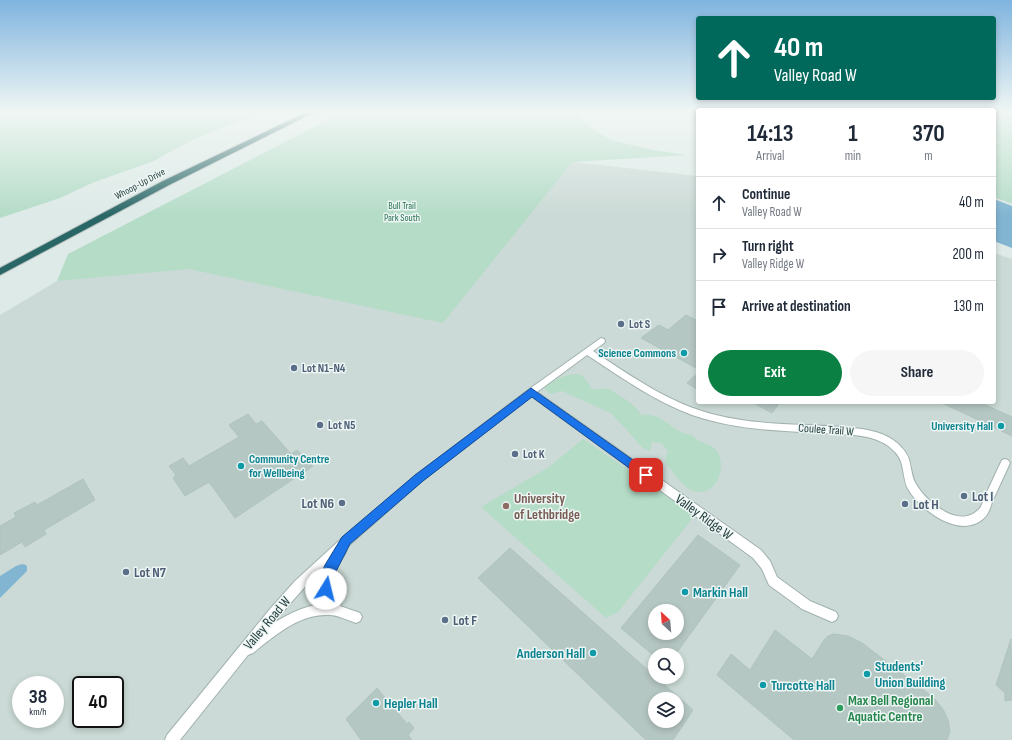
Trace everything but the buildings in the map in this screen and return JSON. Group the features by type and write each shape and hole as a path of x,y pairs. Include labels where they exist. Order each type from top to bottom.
{"highway":[{"name":"Whoop-Up Drive","path":"0,266 194,165 235,146"},
{"name":"Whoop-Up Drive","path":"0,272 160,186 243,146"}],"street":[{"name":"Valley Road W","path":"172,740 237,659 299,586 346,540 419,478 531,392 601,341"},
{"name":"Coulee Trail W","path":"587,351 656,396 687,411 739,423 867,433 881,438 891,443 904,456 907,463 909,481 920,499 938,512 959,521 978,518 983,512 1005,464"},
{"name":"Valley Ridge W","path":"531,392 757,554 766,565 773,581 806,605 832,616"},
{"path":"335,603 326,589 324,581 329,569 346,540"},
{"path":"237,659 278,627 303,614 328,609 340,611 356,617"}],"shaded area":[{"name":"University of Lethbridge","path":"572,162 696,176 696,404 996,404 996,254 1012,259 1012,740 0,740 0,315 57,281"}],"green space":[{"path":"0,146 182,146 154,161 92,183 60,198 0,218"},
{"name":"Bull Trail Park South","path":"278,146 634,146 687,155 572,162 443,323 189,269 57,281 68,254"},
{"path":"996,146 1012,146 1012,204 996,198"},
{"path":"577,374 583,376 592,389 611,389 637,409 642,415 656,416 678,430 692,435 698,440 713,447 719,455 721,463 721,471 714,485 709,490 701,492 690,490 678,479 665,462 668,451 661,443 652,442 650,451 643,448 611,413 562,391 550,394 544,388 559,378"},
{"path":"583,439 695,515 618,612 606,618 481,507 549,467"}],"water":[{"path":"996,200 1012,206 1012,248 996,242"},
{"path":"22,564 26,565 27,571 0,598 0,576"}],"place":[{"name":"Lot S","path":"621,324"},
{"name":"Science Commons","path":"684,353"},
{"name":"Lot N1-N4","path":"294,368"},
{"name":"Lot N5","path":"320,425"},
{"name":"University Hall","path":"1001,426"},
{"name":"Lot K","path":"515,454"},
{"name":"Community Centre for Wellbeing","path":"241,466"},
{"name":"Lot I","path":"964,496"},
{"name":"Lot N6","path":"342,503"},
{"name":"Lot H","path":"905,504"},
{"name":"University of Lethbridge","path":"506,506"},
{"name":"Lot N7","path":"126,572"},
{"name":"Markin Hall","path":"685,592"},
{"name":"Lot F","path":"445,620"},
{"name":"Anderson Hall","path":"593,653"},
{"name":"Students' Union Building","path":"867,674"},
{"name":"Turcotte Hall","path":"763,685"},
{"name":"Hepler Hall","path":"376,703"},
{"name":"Max Bell Regional Aquatic Centre","path":"840,708"}],"route":[{"path":"326,589 324,581 329,569 346,540 419,478 531,392 646,475"}]}
